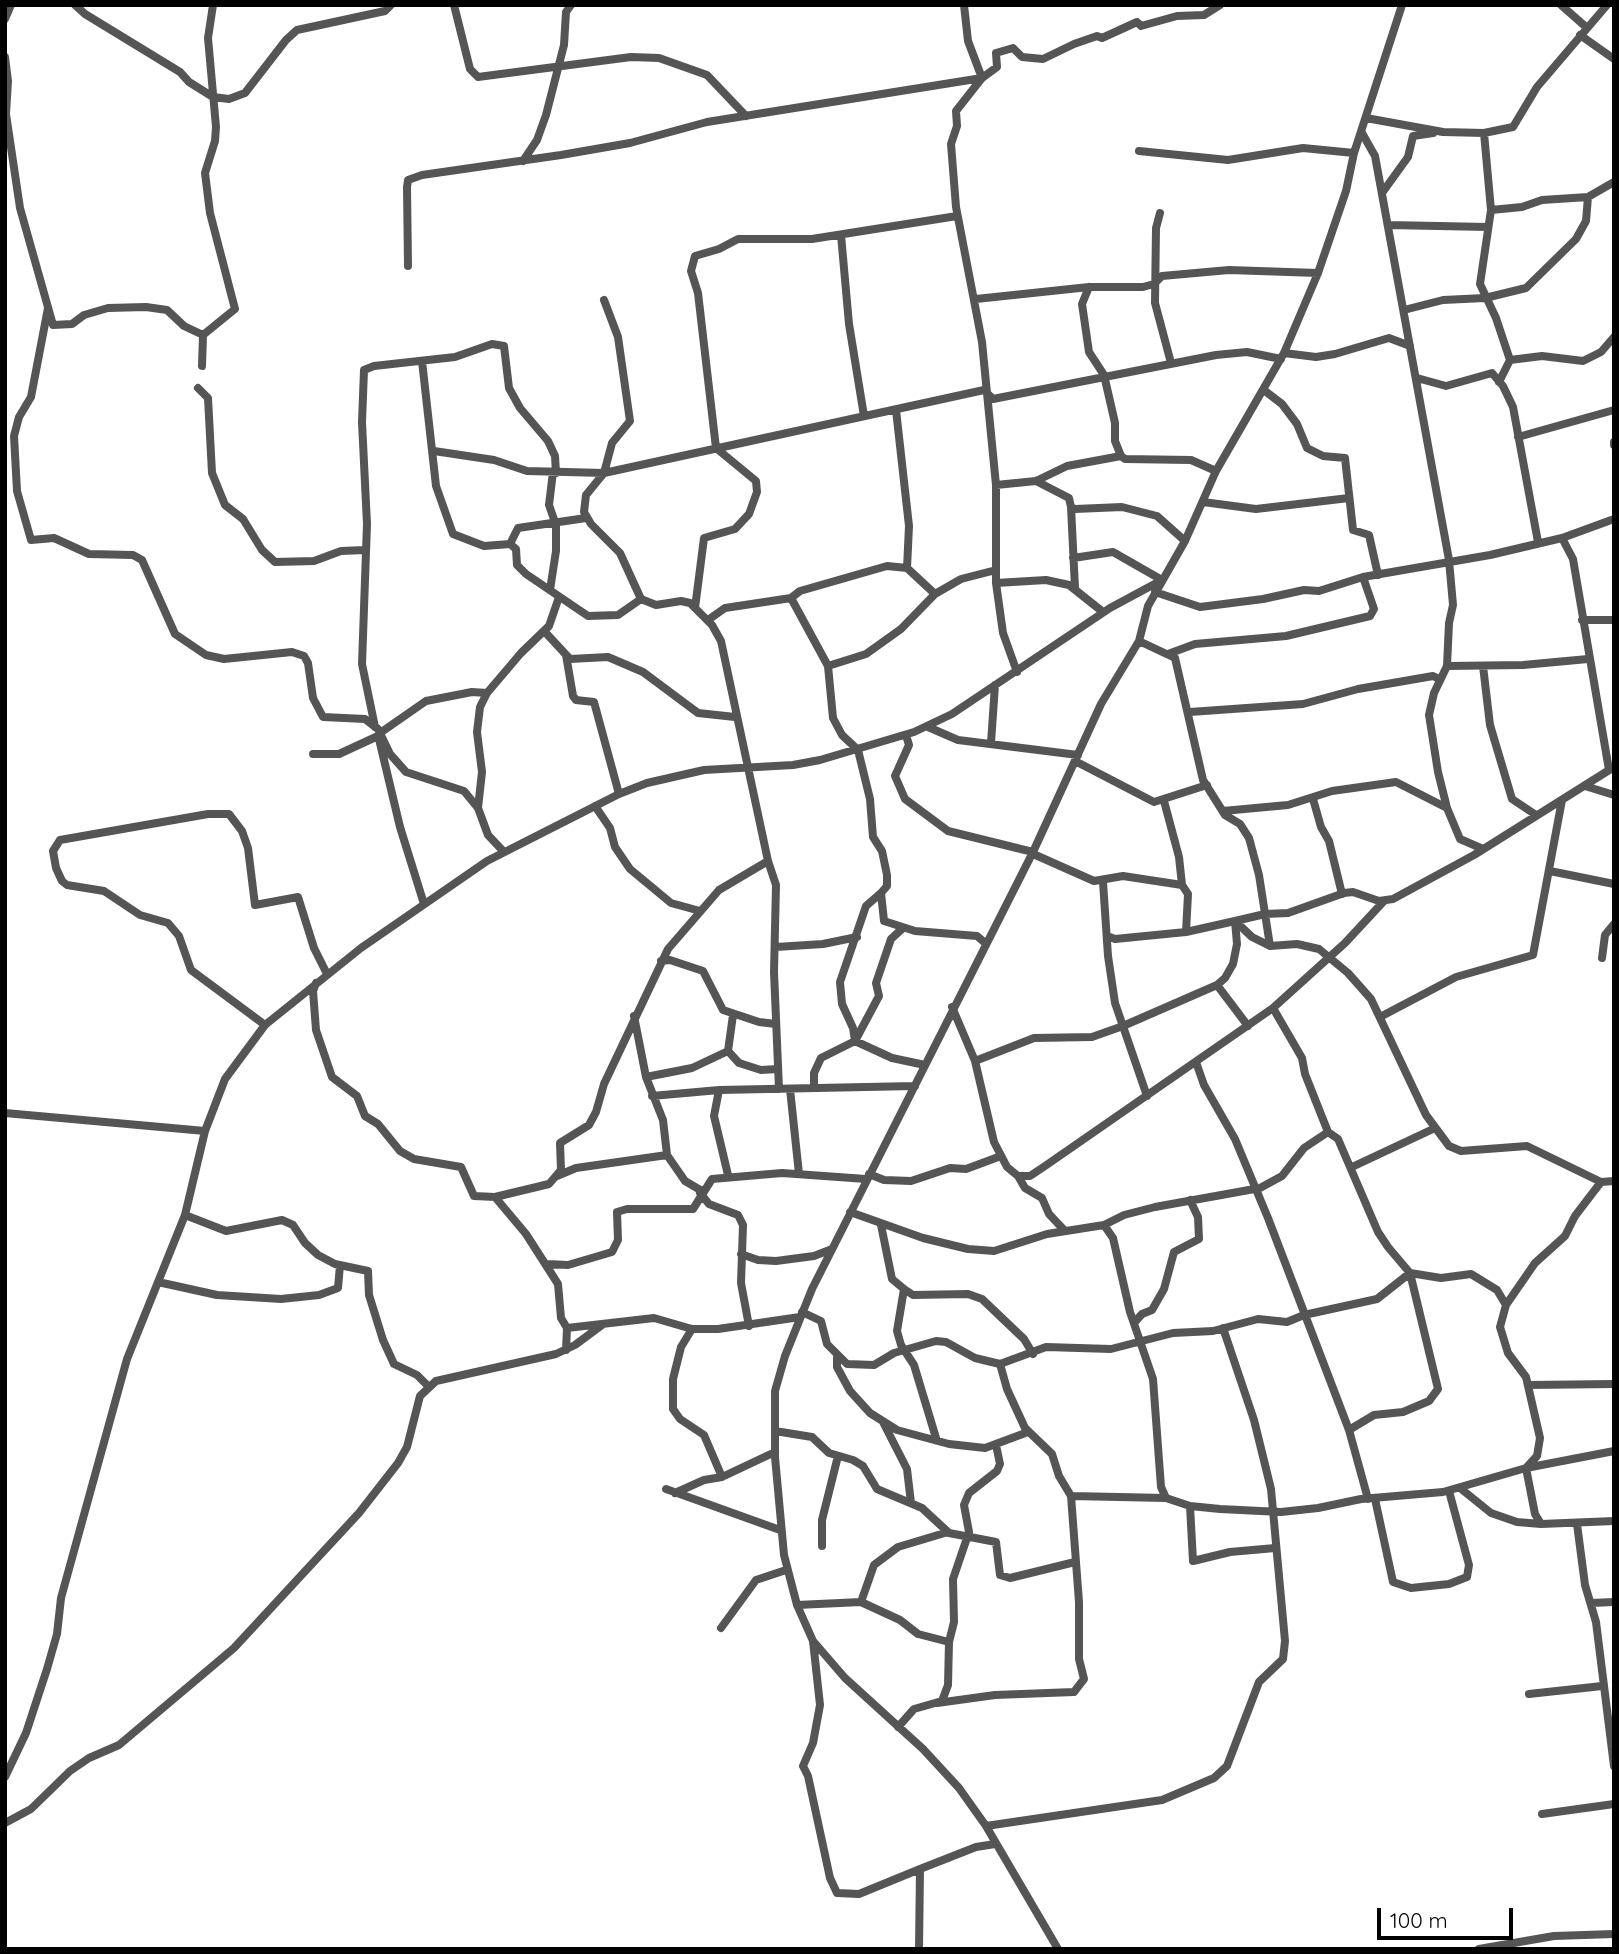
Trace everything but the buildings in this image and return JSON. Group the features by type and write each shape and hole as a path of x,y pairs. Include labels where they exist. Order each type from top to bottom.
{"street":[{"path":"5,19 11,5"},
{"path":"75,5 213,97 229,99 246,93 272,56 297,30 386,11 391,5"},
{"path":"202,366 203,335 235,309 210,213 205,173 215,141 208,38 213,5"},
{"path":"454,5 473,75 490,77 631,57 659,58 707,75 746,116"},
{"path":"523,161 537,140 558,67 566,12 571,5"},
{"path":"964,5 968,41 982,78"},
{"path":"1017,672 1003,634 996,583 996,485 975,299 957,216 951,144 957,126 956,111 982,78 996,67 996,53 1013,48 1021,57 1043,59 1074,44 1097,36 1102,38 1136,22 1141,26 1177,16 1204,15 1220,5"},
{"path":"1058,1949 986,1826 945,1772 845,1678 813,1641 797,1605 786,1570 780,1530 775,1452 775,1391 801,1314 850,1212 915,1086 984,942 1032,853 1101,704 1139,641 1148,606 1185,541 1216,471 1283,356 1318,274 1402,5"},
{"path":"1561,5 1586,27"},
{"path":"1366,118 1443,132 1484,134 1517,124 1531,95 1606,5"},
{"path":"1580,35 1614,59"},
{"path":"5,57 8,81 6,114 20,208 54,325 72,324 84,315 108,308 129,306 167,310 184,326 203,335"},
{"path":"408,266 408,180 422,174 631,143 746,116 982,78"},
{"path":"1382,193 1408,157 1413,136 1443,132"},
{"path":"1362,133 1375,156 1449,560 1453,605 1447,666 1439,679 1429,715 1447,808 1460,839 1483,849"},
{"path":"1484,134 1491,210 1480,284 1496,318 1510,360 1499,382"},
{"path":"1139,151 1228,160 1303,148 1354,153"},
{"path":"1491,210 1522,207 1542,200 1588,197 1614,182"},
{"path":"1404,310 1443,300 1485,298 1526,288 1576,240 1586,220 1588,197"},
{"path":"1160,213 1156,228 1154,284 1171,363"},
{"path":"695,608 704,538 735,529 749,514 757,492 756,481 716,448 698,293 691,271 695,256 719,249 738,239 812,239 957,216"},
{"path":"1388,225 1488,227"},
{"path":"841,235 849,324 864,416"},
{"path":"975,299 1089,287 1143,287 1154,284 1162,276 1229,270 1318,274"},
{"path":"1089,287 1082,304 1088,352 1104,376 1115,423 1115,441 1121,456 1125,459 1191,460 1216,471"},
{"path":"604,300 618,337 630,421 612,443 604,472 586,495 583,507 586,518 620,553 641,599 656,605 685,601 708,620 721,641 735,716 749,766 768,861 776,885 779,1089"},
{"path":"48,308 31,397 19,417 14,436 17,491 32,540 54,538 99,557 133,555 142,561 148,572 175,634 206,655 225,659 292,652 304,656 308,663 313,698 323,717 332,720 360,717 378,732 395,761 406,772 464,791 478,808 488,835 504,852"},
{"path":"1510,360 1542,355 1583,361 1601,352 1614,337"},
{"path":"984,390 993,399 1171,363 1247,352 1316,357 1347,352 1389,338 1410,346"},
{"path":"424,904 400,827 362,664 367,524 362,422 364,370 455,357 492,344 504,346 509,388 520,408 548,441 555,456 549,505 556,524 550,590"},
{"path":"422,361 436,486 453,534 484,546 510,544 516,549 517,565 581,612 596,617 626,612 641,599"},
{"path":"1417,378 1454,386 1492,373 1499,382 1513,407 1538,542"},
{"path":"198,388 208,398 212,473 225,505 243,519 262,550 275,562 314,561 341,551 365,550"},
{"path":"434,451 494,460 527,471 604,472 984,390"},
{"path":"1265,391 1282,404 1297,424 1307,448 1323,456 1345,458 1353,530 1369,535 1378,575"},
{"path":"896,410 909,526 907,568"},
{"path":"1518,437 1614,410"},
{"path":"996,485 1036,481 1067,466 1121,456"},
{"path":"1036,481 1069,498 1075,588"},
{"path":"1203,502 1256,509 1349,498"},
{"path":"1071,508 1122,507 1157,516 1185,541"},
{"path":"510,544 518,528 532,523 556,524 586,518"},
{"path":"1155,592 1200,607 1304,590 1319,591 1363,577 1490,555 1538,542 1556,542 1614,519"},
{"path":"1018,1176 1030,1176 1273,1008 1345,943 1384,901 1483,849 1611,768 1588,659 1573,559 1562,538"},
{"path":"1073,558 1113,552 1162,580"},
{"path":"708,620 725,608 791,598 800,591 887,566 907,568 935,594"},
{"path":"828,666 866,654 888,640 935,594 961,579 996,570"},
{"path":"1168,654 1195,644 1286,636 1370,616 1374,609 1363,577"},
{"path":"996,583 1046,580 1075,588 1103,612"},
{"path":"5,1777 26,1733 53,1648 61,1598 127,1359 185,1215 205,1131 225,1079 265,1025 316,982 424,904 504,852 620,793 688,772 793,765 858,750 928,727 1017,672 1103,612 1162,580"},
{"path":"478,808 482,772 477,717 487,693 521,653 545,632 553,618 559,597"},
{"path":"791,598 828,666 833,718 842,735 858,750 870,799 873,837 882,851 887,875 887,886 866,906 840,982 842,1004 853,1028 855,1041"},
{"path":"1582,620 1614,620"},
{"path":"545,632 570,659 608,657 643,672 698,713 735,716"},
{"path":"1139,641 1175,658 1190,712 1198,761 1207,785 1223,811 1240,824 1249,838 1259,875 1270,946"},
{"path":"566,655 573,696 576,700 594,702 620,793"},
{"path":"1447,666 1588,659"},
{"path":"1483,666 1490,725 1511,799 1536,815"},
{"path":"1190,712 1303,704 1358,689 1433,676 1439,679"},
{"path":"991,743 995,685"},
{"path":"313,754 339,754 426,701 472,692 487,693"},
{"path":"928,727 948,737 1076,758 1154,802 1164,801 1207,785"},
{"path":"906,735 909,745 895,776 905,799 948,831 1032,853 1094,881 1103,882 1123,876 1182,885"},
{"path":"1223,811 1288,805 1332,791 1396,782 1447,808"},
{"path":"1585,786 1614,795"},
{"path":"1313,799 1321,827 1329,841 1342,894"},
{"path":"1380,1017 1456,977 1530,958 1534,951 1562,800"},
{"path":"1164,801 1179,857 1182,885 1188,894 1186,932"},
{"path":"595,806 610,828 615,847 630,869 671,903 700,911"},
{"path":"265,1025 191,970 178,936 168,923 140,915 104,891 62,881 56,869 53,851 60,840 208,814 229,814 242,831 248,848 255,905 298,898 314,948 327,974"},
{"path":"316,982 313,991 316,1030 332,1077 358,1096 365,1116 378,1124 400,1151 414,1159 461,1167 474,1196 495,1196 538,1188 549,1184 561,1170 560,1143 589,1125 596,1112 604,1084 661,961 719,890 768,861"},
{"path":"1550,871 1614,884"},
{"path":"1103,882 1115,1003 1147,1096"},
{"path":"1107,936 1115,939 1186,932 1265,914 1288,913 1353,892 1384,901"},
{"path":"881,893 884,921 903,928 977,936 984,942"},
{"path":"1236,921 1252,937 1270,946 1309,945 1328,956 1371,999 1433,1129 1455,1149 1527,1146 1601,1182 1614,1181"},
{"path":"975,1061 1034,1038 1092,1037 1217,985 1233,964 1236,921"},
{"path":"1602,958 1605,935 1614,924"},
{"path":"814,1088 814,1073 821,1058 855,1041 879,996 878,975 891,939 903,928"},
{"path":"776,947 823,944 857,937"},
{"path":"661,961 670,960 703,971 723,1010 776,1024"},
{"path":"1217,985 1248,1026"},
{"path":"952,1007 975,1061 994,1142 1001,1156 1026,1188 1042,1198 1049,1214 1065,1231"},
{"path":"1273,1008 1302,1058 1305,1074 1328,1132 1338,1139 1378,1232 1410,1273 1438,1389 1429,1401 1403,1412 1374,1415 1349,1430"},
{"path":"728,1051 733,1014"},
{"path":"634,1016 646,1077 663,1120 667,1155 685,1181 701,1192 709,1204 738,1215 743,1225 741,1283 749,1326"},
{"path":"855,1041 892,1058 925,1065"},
{"path":"728,1051 739,1063 761,1070 778,1069"},
{"path":"646,1077 692,1068 728,1051"},
{"path":"1196,1062 1204,1085 1235,1139 1349,1430 1372,1499 1393,1582 1411,1588 1449,1584 1467,1577 1469,1565 1449,1491"},
{"path":"652,1096 719,1090 915,1086"},
{"path":"790,1089 799,1174"},
{"path":"719,1090 714,1116 729,1175"},
{"path":"5,1113 205,1131"},
{"path":"1352,1167 1433,1129"},
{"path":"850,1212 881,1225 968,1249 994,1251 1065,1231 1104,1225 1124,1215 1255,1189 1282,1176 1304,1148 1328,1132"},
{"path":"552,1179 576,1168 667,1155"},
{"path":"547,1264 568,1265 615,1250 618,1240 615,1216 621,1210 693,1209 701,1192 712,1179 729,1175 799,1174 911,1181 950,1168 966,1169 1001,1156"},
{"path":"1526,1468 1537,1456 1540,1445 1523,1369 1508,1353 1502,1338 1500,1317 1535,1263 1565,1236 1575,1216 1601,1182"},
{"path":"495,1196 547,1264 561,1292 561,1318 567,1328 566,1350"},
{"path":"1134,1324 1142,1314 1152,1310 1164,1289 1174,1252 1199,1239 1198,1217 1191,1200"},
{"path":"185,1215 226,1231 282,1220 293,1226 304,1244 318,1255 340,1265 368,1271 369,1294 383,1340 394,1364 417,1375 429,1387"},
{"path":"881,1225 892,1279 913,1295 968,1294 982,1299 1024,1339 1033,1354"},
{"path":"1104,1225 1113,1238 1134,1324 1153,1379 1161,1487 1166,1498"},
{"path":"741,1254 758,1260 776,1261 814,1256 832,1249"},
{"path":"158,1282 217,1295 281,1299 320,1295 338,1288 340,1265"},
{"path":"567,1328 654,1318 692,1329 749,1326 801,1314 821,1321 827,1344 837,1357 853,1366 874,1365 905,1350 936,1341 946,1342 975,1358 1000,1364 1059,1346 1111,1349 1173,1333 1223,1328 1258,1320 1287,1322 1304,1315 1377,1299 1410,1273 1441,1278 1471,1274 1497,1290 1506,1305"},
{"path":"904,1289 897,1331 914,1365 936,1438"},
{"path":"5,1823 31,1810 69,1771 89,1758 119,1745 233,1648 359,1513 398,1463 407,1447 420,1396 429,1387 449,1376 521,1363 566,1350 602,1325"},
{"path":"986,1826 1162,1800 1214,1778 1227,1766 1259,1682 1283,1659 1285,1641 1271,1489 1254,1420 1223,1328"},
{"path":"692,1329 681,1347 673,1379 673,1409 680,1419 704,1435 722,1477"},
{"path":"837,1357 837,1367 850,1391 870,1413 897,1430 985,1448 1028,1432"},
{"path":"898,1727 914,1709 937,1703 984,1696 1074,1692 1084,1679 1079,1659 1079,1602 1071,1496 1059,1476 1052,1454 1028,1432 1007,1390 1000,1364"},
{"path":"1528,1385 1614,1384"},
{"path":"883,1422 907,1469 911,1503"},
{"path":"775,1432 812,1437 828,1453 863,1466 877,1489 922,1508 948,1532 966,1538 996,1542 1000,1576 1010,1578 1075,1562"},
{"path":"937,1703 942,1701 948,1685 949,1642 954,1622 953,1579 968,1532 964,1505 969,1493 997,1471 1000,1464 996,1445"},
{"path":"1071,1496 1166,1498 1190,1506 1272,1512 1449,1491 1526,1468 1614,1451"},
{"path":"675,1493 704,1480 722,1477 775,1452"},
{"path":"822,1546 822,1520 838,1456"},
{"path":"1526,1468 1530,1495 1541,1524"},
{"path":"1460,1488 1491,1513 1517,1522 1577,1524 1614,1521"},
{"path":"666,1489 780,1530"},
{"path":"1190,1506 1193,1561 1230,1552 1275,1548"},
{"path":"1577,1524 1614,1766"},
{"path":"861,1602 874,1565 898,1547 948,1532"},
{"path":"721,1628 756,1580 786,1570"},
{"path":"797,1605 861,1602 900,1620 919,1634 949,1642"},
{"path":"1591,1603 1614,1602"},
{"path":"813,1641 820,1705 813,1743 803,1766 808,1776 823,1851 837,1893 859,1894 976,1847 995,1844"},
{"path":"1529,1694 1602,1686"},
{"path":"1542,1814 1614,1804"},
{"path":"919,1949 920,1869"},
{"path":"1479,1949 1554,1936 1614,1934"}]}
